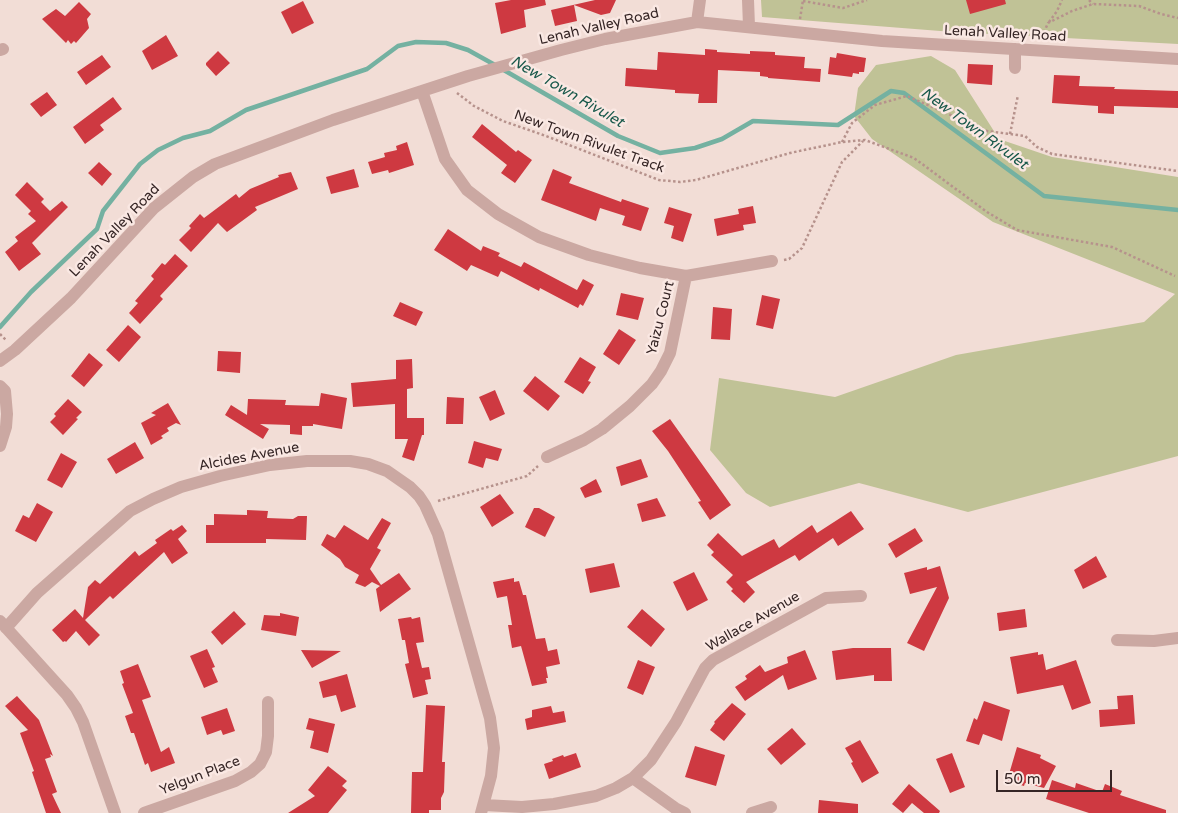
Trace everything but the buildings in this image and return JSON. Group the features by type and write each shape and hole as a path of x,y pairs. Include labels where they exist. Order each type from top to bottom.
{"street":[{"path":"697,22 700,0"},
{"path":"748,0 749,26"},
{"name":"Lenah Valley Road","path":"0,361 71,298 154,208 193,177 215,164 333,120 468,76 605,39 697,22 882,41 1178,59"},
{"path":"1015,49 1015,68"},
{"path":"422,91 445,160 467,190 498,214 538,237 589,255 640,268 686,276 772,261"},
{"name":"Yaizu Court","path":"547,457 584,440 602,429 630,406 652,384 670,353 686,276"},
{"path":"0,386 5,391 7,414 6,427 0,446"},
{"name":"Alcides Avenue","path":"3,624 130,511 153,499 189,485 270,465 307,461 350,461 368,464 387,472 410,487 425,505 438,534 493,733 494,748 491,776 482,809"},
{"name":"Wallace Avenue","path":"482,809 574,802 616,788 633,778 651,760 664,742 705,668 713,660 826,598 861,596"},
{"path":"3,624 67,695 76,708 83,722 115,813"},
{"path":"1118,640 1154,641 1178,638"},
{"name":"Yelgun Place","path":"144,813 235,780 251,772 260,764 266,752 268,702"},
{"path":"633,778 685,813"},
{"path":"752,813 771,807"}],"path":[{"path":"797,33 803,0 843,8 867,0"},
{"path":"1036,50 1048,23 1062,0"},
{"path":"1089,0 1093,4"},
{"path":"1048,23 1072,11 1093,4 1139,6 1178,18"},
{"name":"New Town Rivulet Track","path":"447,84 474,106 503,121 659,180 680,182 696,180 790,153 842,142 864,140"},
{"path":"1010,134 1018,95"},
{"path":"842,142 852,123 875,105 907,96 987,131 1025,136 1037,147 1052,154 1178,171"},
{"path":"772,261 789,259 802,248 842,162 864,140 914,158 987,212 1017,230 1112,246 1174,276"},
{"path":"425,505 527,476 547,457"}],"green space":[{"path":"761,0 1178,0 1178,44 953,32 762,17"},
{"path":"931,56 955,70 999,139 1052,157 1178,177 1178,456 968,512 859,483 770,507 746,493 710,450 719,378 835,397 956,355 1144,322 1175,294 993,222 872,139 854,116 858,88 876,65"}],"waterway":[{"name":"New Town Rivulet","path":"0,327 31,292 97,229 103,211 140,164 158,150 183,138 210,131 246,110 367,69 398,46 416,42 446,43 468,50 495,65"},
{"name":"New Town Rivulet","path":"502,69 618,136 660,153 695,148 722,139 753,121 838,125 891,91 904,93 1044,196 1178,210"}]}
